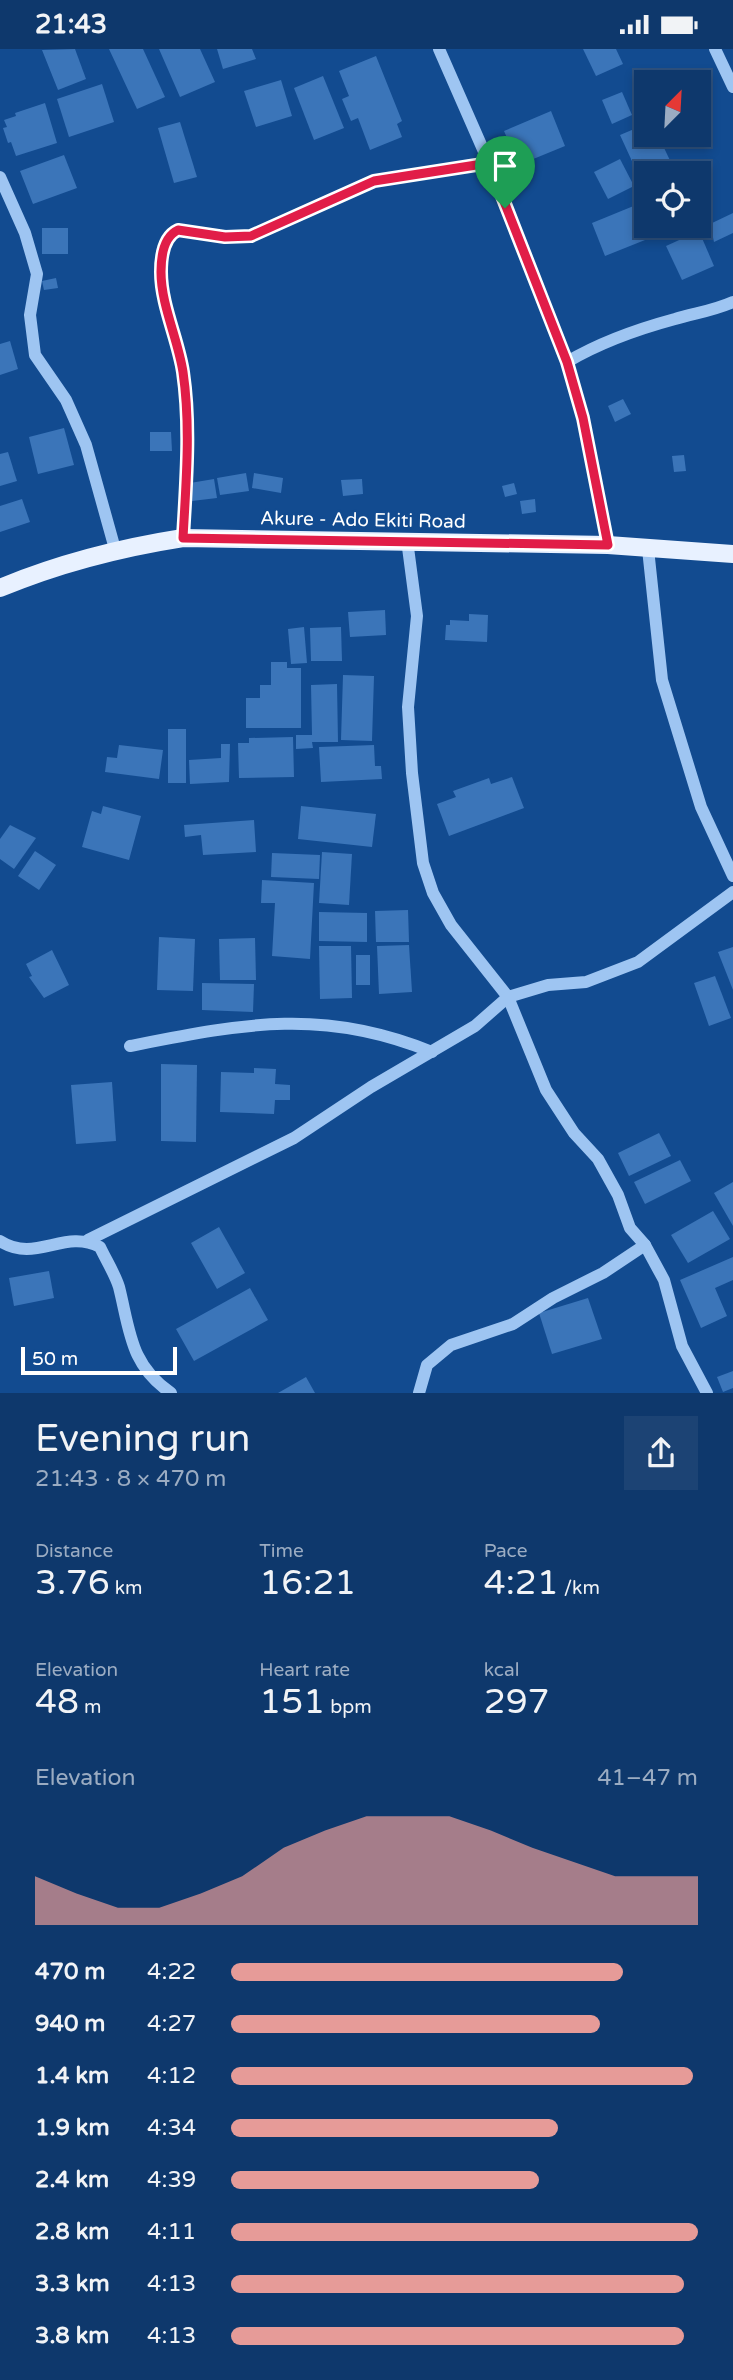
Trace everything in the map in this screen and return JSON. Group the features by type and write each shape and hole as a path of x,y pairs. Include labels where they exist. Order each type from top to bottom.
{"main road":[{"name":"Akure - Ado Ekiti Road","path":"0,588 52,567 115,549 183,538 608,545 733,554"}],"street":[{"path":"439,49 489,163 567,362 583,418 608,545"},
{"path":"715,49 733,87"},
{"path":"183,538 188,437 183,376 161,276 161,257 173,232 178,230 225,237 251,236 374,181 489,163"},
{"path":"0,177 24,233 37,274 30,315 35,355 66,400 86,445 115,549"},
{"path":"567,362 589,349 627,335 675,319 712,312 733,302"},
{"path":"407,540 417,615 408,707 412,773 423,863 433,894 451,925 508,997 546,1090 574,1133 598,1159 618,1195 631,1228 645,1245 664,1280 682,1346 708,1393"},
{"path":"648,549 662,680 701,807 733,876"},
{"path":"88,1241 294,1138 475,1026 508,997 548,985 586,982 638,962 733,892"},
{"path":"130,1046 227,1027 291,1022 319,1023 391,1035 432,1052"},
{"path":"0,1241 21,1251 80,1239 100,1247 118,1285 129,1340 153,1381 171,1393"},
{"path":"419,1393 427,1365 451,1345 513,1324 553,1298 603,1273 645,1245"}],"building":[{"path":"75,49 86,79 58,90 42,50"},
{"path":"109,49 143,49 165,97 137,109"},
{"path":"159,49 200,49 215,82 180,97"},
{"path":"217,49 252,49 256,59 223,69"},
{"path":"583,49 616,49 623,64 596,76"},
{"path":"376,56 402,121 397,124 402,137 370,150 358,118 351,121 342,99 349,96 339,71"},
{"path":"323,76 344,128 314,140 294,88"},
{"path":"281,80 292,116 256,127 244,91"},
{"path":"102,84 114,122 69,137 57,99"},
{"path":"622,92 632,115 612,124 602,100"},
{"path":"45,103 57,143 16,156 3,128 7,127 4,120 16,116 15,113"},
{"path":"551,111 565,146 526,162 521,151 514,154 504,131"},
{"path":"180,122 197,177 174,183 158,128"},
{"path":"634,129 634,147 664,147 670,161 634,161 634,166 620,135"},
{"path":"64,155 77,188 33,204 20,171"},
{"path":"620,159 634,186 608,199 594,172"},
{"path":"634,206 634,238 650,238 605,256 592,223"},
{"path":"733,213 733,233 714,242 711,224"},
{"path":"42,228 68,228 68,254 42,254"},
{"path":"684,238 702,238 714,266 682,280 666,246"},
{"path":"56,278 58,288 44,290 42,281"},
{"path":"10,341 18,369 0,375 0,344"},
{"path":"623,399 631,414 615,422 608,406"},
{"path":"64,428 74,465 38,474 29,437"},
{"path":"150,432 171,432 172,451 150,451"},
{"path":"8,452 17,481 0,486 0,454"},
{"path":"684,455 686,471 674,472 672,456"},
{"path":"246,473 249,491 220,495 217,478"},
{"path":"254,473 283,478 281,493 252,488"},
{"path":"214,479 217,498 192,501 190,483"},
{"path":"362,479 363,494 343,496 341,480"},
{"path":"514,483 517,494 505,497 502,486"},
{"path":"22,499 30,522 0,532 0,506"},
{"path":"535,499 536,512 522,514 520,501"},
{"path":"385,610 386,635 350,637 348,612"},
{"path":"469,614 488,615 487,642 445,640 446,625 450,625 450,620 469,621"},
{"path":"304,627 307,663 291,664 288,629"},
{"path":"341,627 342,661 311,661 310,628"},
{"path":"271,662 287,662 287,668 301,668 301,728 246,728 246,698 260,698 260,685 271,685"},
{"path":"343,675 374,676 372,741 341,740"},
{"path":"337,684 338,742 312,742 313,748 296,749 296,735 312,735 311,685"},
{"path":"168,729 186,729 186,783 168,783"},
{"path":"293,737 294,777 239,778 238,743 249,743 249,738"},
{"path":"221,744 230,744 229,782 190,784 189,760 221,758"},
{"path":"119,745 163,750 159,779 105,772 107,757 117,758"},
{"path":"374,745 375,766 381,766 382,779 321,782 319,747"},
{"path":"512,777 524,808 449,836 437,804 456,797 453,791 489,778 491,784"},
{"path":"103,806 141,816 129,860 82,847 92,811 101,814"},
{"path":"301,806 376,814 372,847 298,839"},
{"path":"254,820 256,852 203,855 201,835 185,837 184,825"},
{"path":"10,825 36,838 14,869 0,859 0,839"},
{"path":"35,851 56,865 39,890 18,876"},
{"path":"322,852 352,854 349,905 319,903"},
{"path":"272,853 320,855 319,879 271,877"},
{"path":"262,880 314,883 310,959 272,956 275,903 261,903"},
{"path":"408,910 409,942 376,942 375,911"},
{"path":"319,912 367,913 367,942 319,941"},
{"path":"159,937 195,939 193,991 157,990"},
{"path":"255,938 256,980 220,980 219,939"},
{"path":"409,945 412,992 379,994 377,946"},
{"path":"319,946 351,946 352,998 320,999"},
{"path":"733,947 733,990 718,952"},
{"path":"52,950 69,985 44,998 29,977 32,976 26,964"},
{"path":"356,955 370,955 370,985 356,985"},
{"path":"715,976 731,1018 709,1026 694,983"},
{"path":"202,983 254,984 253,1012 202,1010"},
{"path":"161,1064 197,1065 196,1142 161,1141"},
{"path":"254,1068 276,1069 275,1084 290,1085 290,1100 275,1100 274,1114 220,1112 221,1072 254,1073"},
{"path":"112,1082 116,1141 76,1144 71,1085"},
{"path":"659,1133 671,1156 629,1176 618,1153"},
{"path":"680,1160 691,1181 645,1204 634,1182"},
{"path":"733,1182 733,1226 714,1193"},
{"path":"713,1211 730,1239 688,1263 671,1235"},
{"path":"219,1227 245,1273 217,1289 191,1243"},
{"path":"733,1257 733,1280 715,1288 727,1316 701,1328 680,1280"},
{"path":"49,1271 54,1298 14,1306 9,1278"},
{"path":"250,1288 268,1320 194,1361 176,1329"},
{"path":"588,1298 602,1339 552,1354 539,1313"},
{"path":"733,1371 733,1388 723,1392 717,1377"},
{"path":"306,1377 315,1393 278,1393"}],"route":[{"path":"489,163 505,208 567,362 583,418 608,545 183,538 188,437 183,376 179,347 161,276 161,257 173,232 200,232 225,237 251,236 374,181 489,163"}]}
